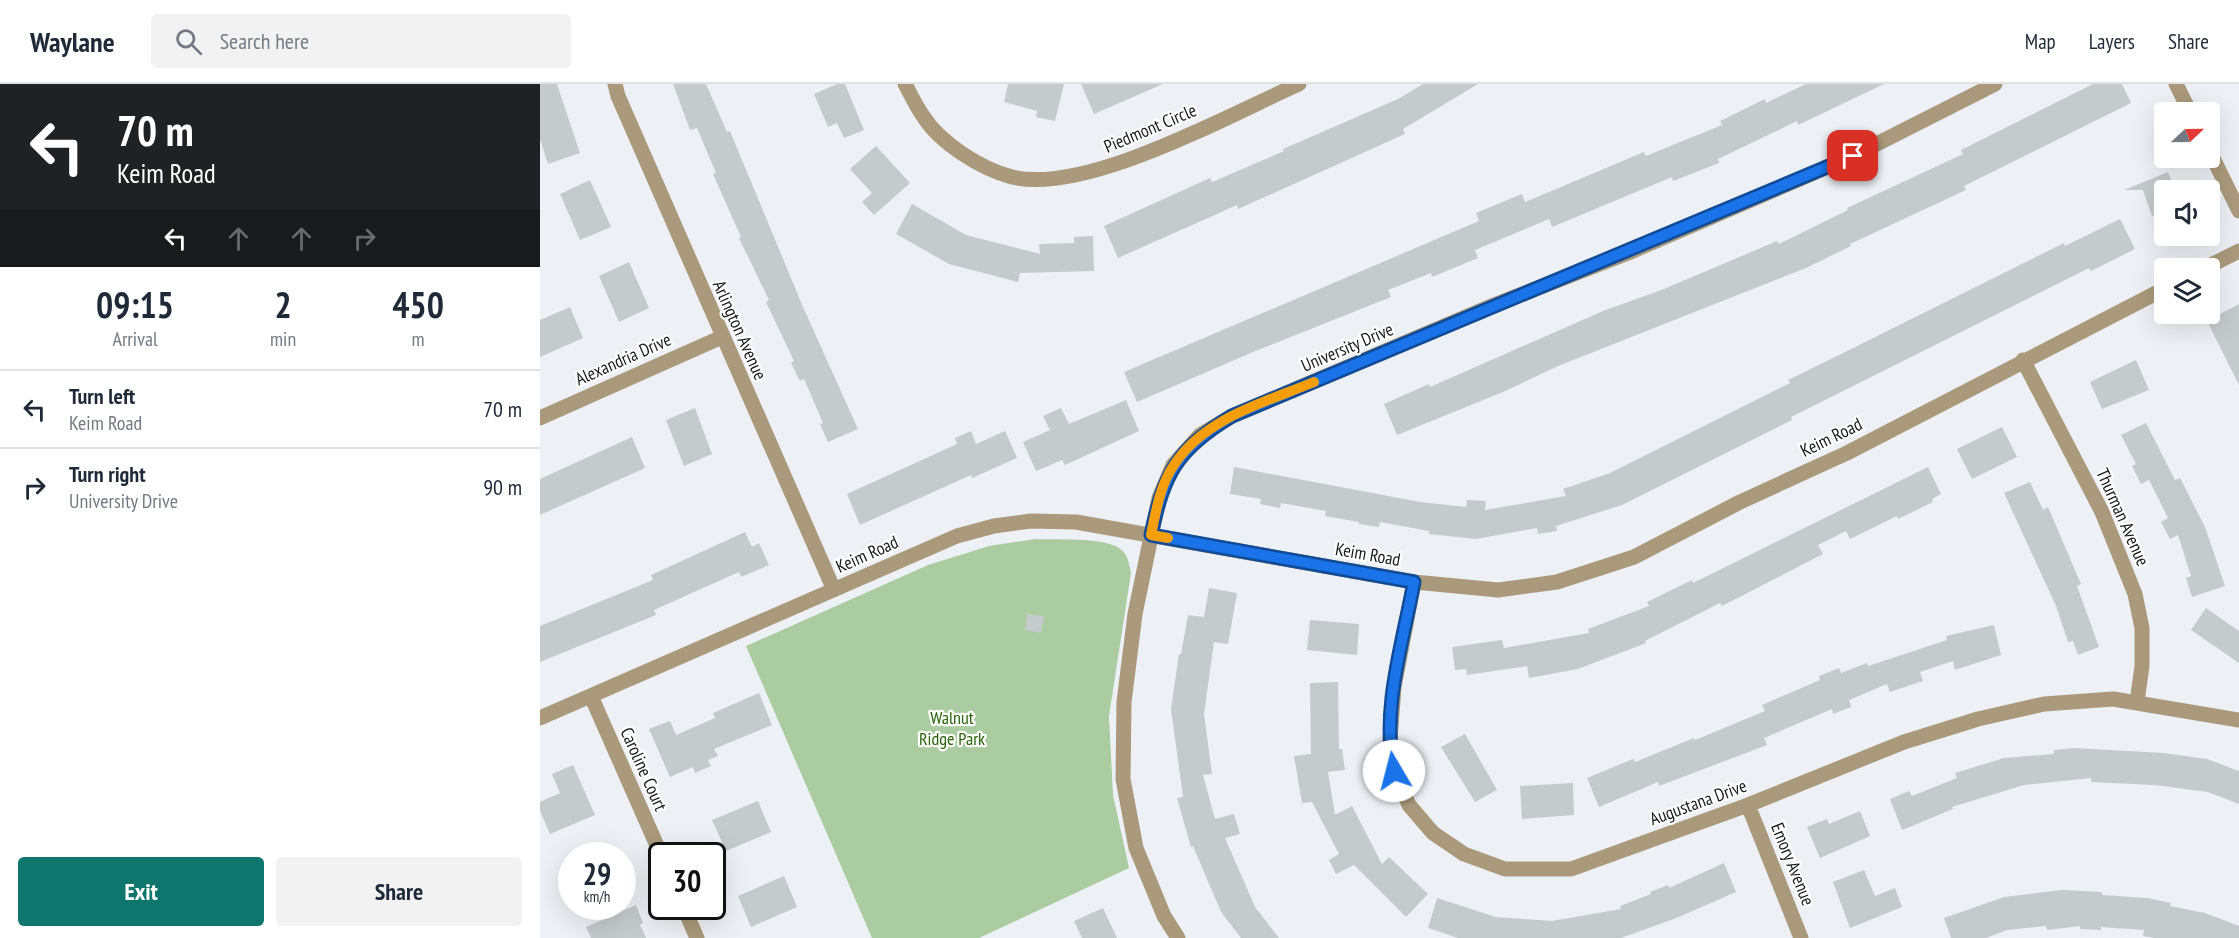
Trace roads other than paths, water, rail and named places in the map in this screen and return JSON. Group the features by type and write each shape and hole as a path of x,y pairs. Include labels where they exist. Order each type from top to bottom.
{"street":[{"name":"Arlington Avenue","path":"615,84 618,96 722,337 834,590"},
{"name":"Piedmont Circle","path":"905,84 924,118 947,142 981,164 1012,177 1059,178 1120,165 1299,84"},
{"name":"University Drive","path":"1178,938 1164,916 1136,848 1123,779 1124,702 1135,614 1159,498 1173,465 1200,435 1232,416 1494,305 1628,253 1853,156 1995,84"},
{"path":"2176,84 2185,102"},
{"path":"2218,168 2239,211"},
{"path":"2220,260 2239,251"},
{"name":"Keim Road","path":"540,718 957,536 994,526 1031,520 1076,522 1414,582 1498,590 1557,582 1634,557 1740,502 1846,453 2154,294"},
{"name":"Alexandria Drive","path":"540,418 722,337"},
{"name":"Thurman Avenue","path":"2023,360 2102,512 2135,594 2142,628 2142,666 2137,702"},
{"name":"Augustana Drive","path":"1414,582 1394,687 1391,756 1400,787 1409,805 1432,833 1464,854 1505,870 1571,870 1748,805 1904,742 1978,719 2044,704 2113,699 2239,720"},
{"name":"Caroline Court","path":"591,696 655,842"},
{"name":"Emory Avenue","path":"1748,805 1802,938"},
{"path":"689,920 697,938"}],"park label":[{"name":"Walnut Ridge Park","path":"952,727"}]}
